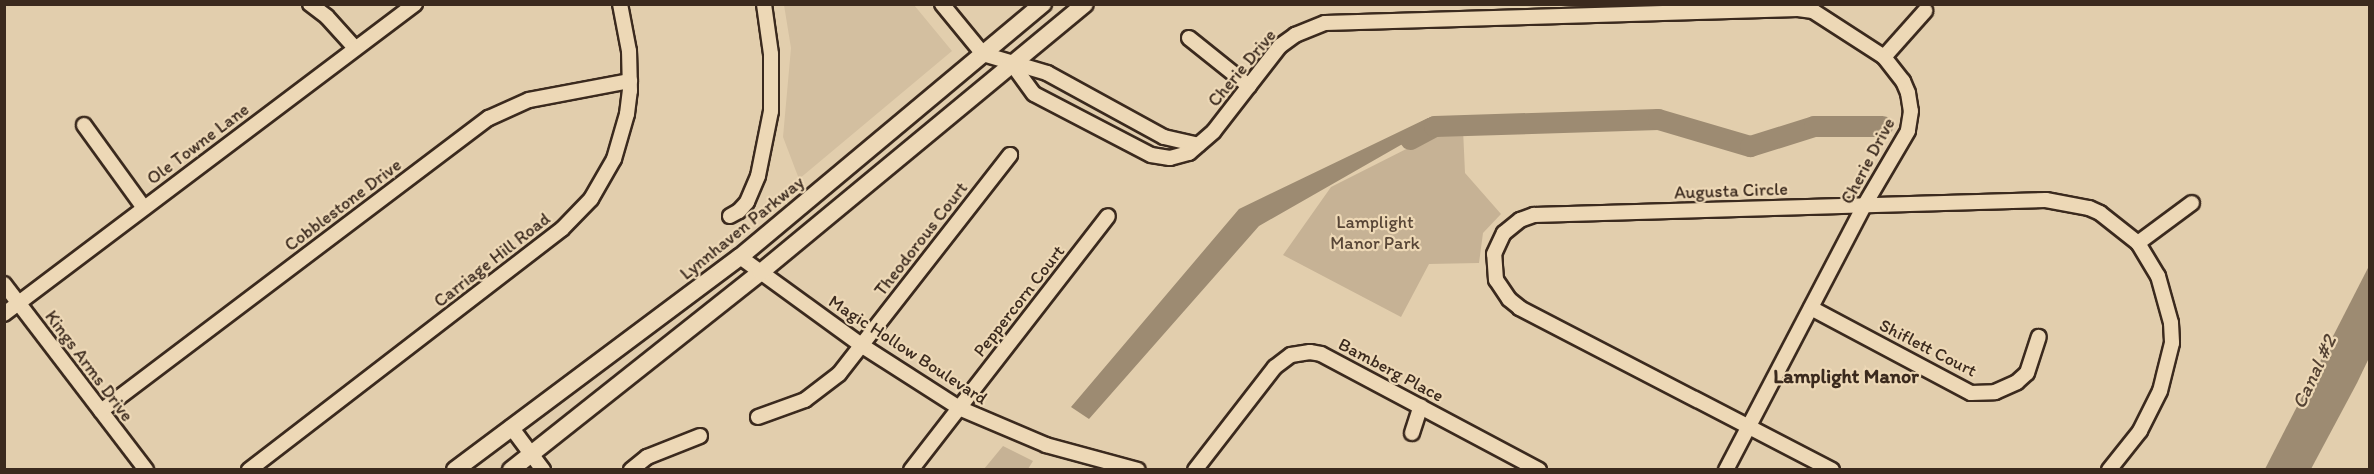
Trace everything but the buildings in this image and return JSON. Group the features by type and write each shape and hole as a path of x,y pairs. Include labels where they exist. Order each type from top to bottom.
{"main road":[{"name":"Lynnhaven Parkway","path":"455,470 740,257 1043,4"},
{"path":"511,470 760,272 1085,4"}],"street":[{"path":"310,4 335,25 355,48"},
{"name":"Ole Towne Lane","path":"4,314 415,4"},
{"name":"Carriage Hill Road","path":"249,470 575,217 603,180 614,159 627,114 630,81 629,51 620,4"},
{"path":"730,216 740,211 747,202 758,176 771,111 771,54 764,4"},
{"path":"942,4 983,54 1047,73 1164,137 1198,145"},
{"name":"Cherie Drive","path":"1012,64 1034,94 1151,155 1179,157 1214,131 1280,46 1295,35 1325,23 1707,8 1813,10 1884,57 1903,81 1911,111 1908,131 1864,206 1726,470"},
{"path":"1884,57 1925,11"},
{"path":"1190,38 1249,86"},
{"name":"Cobblestone Drive","path":"101,411 489,118 528,100 630,81"},
{"path":"84,124 144,208"},
{"name":"Theodorous Court","path":"758,417 805,400 824,389 839,374 1010,155"},
{"name":"Augusta Circle","path":"1832,470 1520,308 1509,299 1496,280 1493,266 1498,243 1510,226 1534,215 2046,200 2080,205 2100,213 2138,243 2158,276 2166,299 2172,343 2167,368 2152,410 2140,431 2109,470"},
{"path":"2138,243 2192,203"},
{"name":"Peppercorn Court","path":"911,470 1108,216"},
{"name":"Magic Hollow Boulevard","path":"740,257 861,345 959,408 1046,445 1138,470"},
{"name":"Kings Arms Drive","path":"4,284 146,470"},
{"name":"Shiflett Court","path":"1811,308 1971,393 1995,392 2017,382 2027,374 2038,337"},
{"name":"Bamberg Place","path":"1195,470 1275,367 1291,355 1302,352 1321,354 1539,470"},
{"path":"1412,433 1421,406"},
{"path":"511,427 543,470"},
{"path":"631,470 647,457 700,436"}],"shaded area":[{"path":"784,5 914,5 952,51 799,179 783,137 791,48"},
{"path":"1428,118 1434,126 1259,226 1089,419 1071,407 1239,209"},
{"path":"2369,266 2369,358 2357,383 2311,469 2265,469"}],"green space":[{"name":"Lamplight Manor Park","path":"1463,129 1465,173 1501,214 1483,233 1479,263 1429,264 1401,317 1283,255 1331,187 1430,137"},
{"path":"1003,446 1033,461 1028,469 984,469"}],"waterway":[{"path":"1410,139 1434,126 1658,119 1750,146 1814,126 1882,126"}],"district":[{"name":"Lamplight Manor","path":"1846,376"}],"water label":[{"name":"Canal #2","path":"2314,372"}]}
